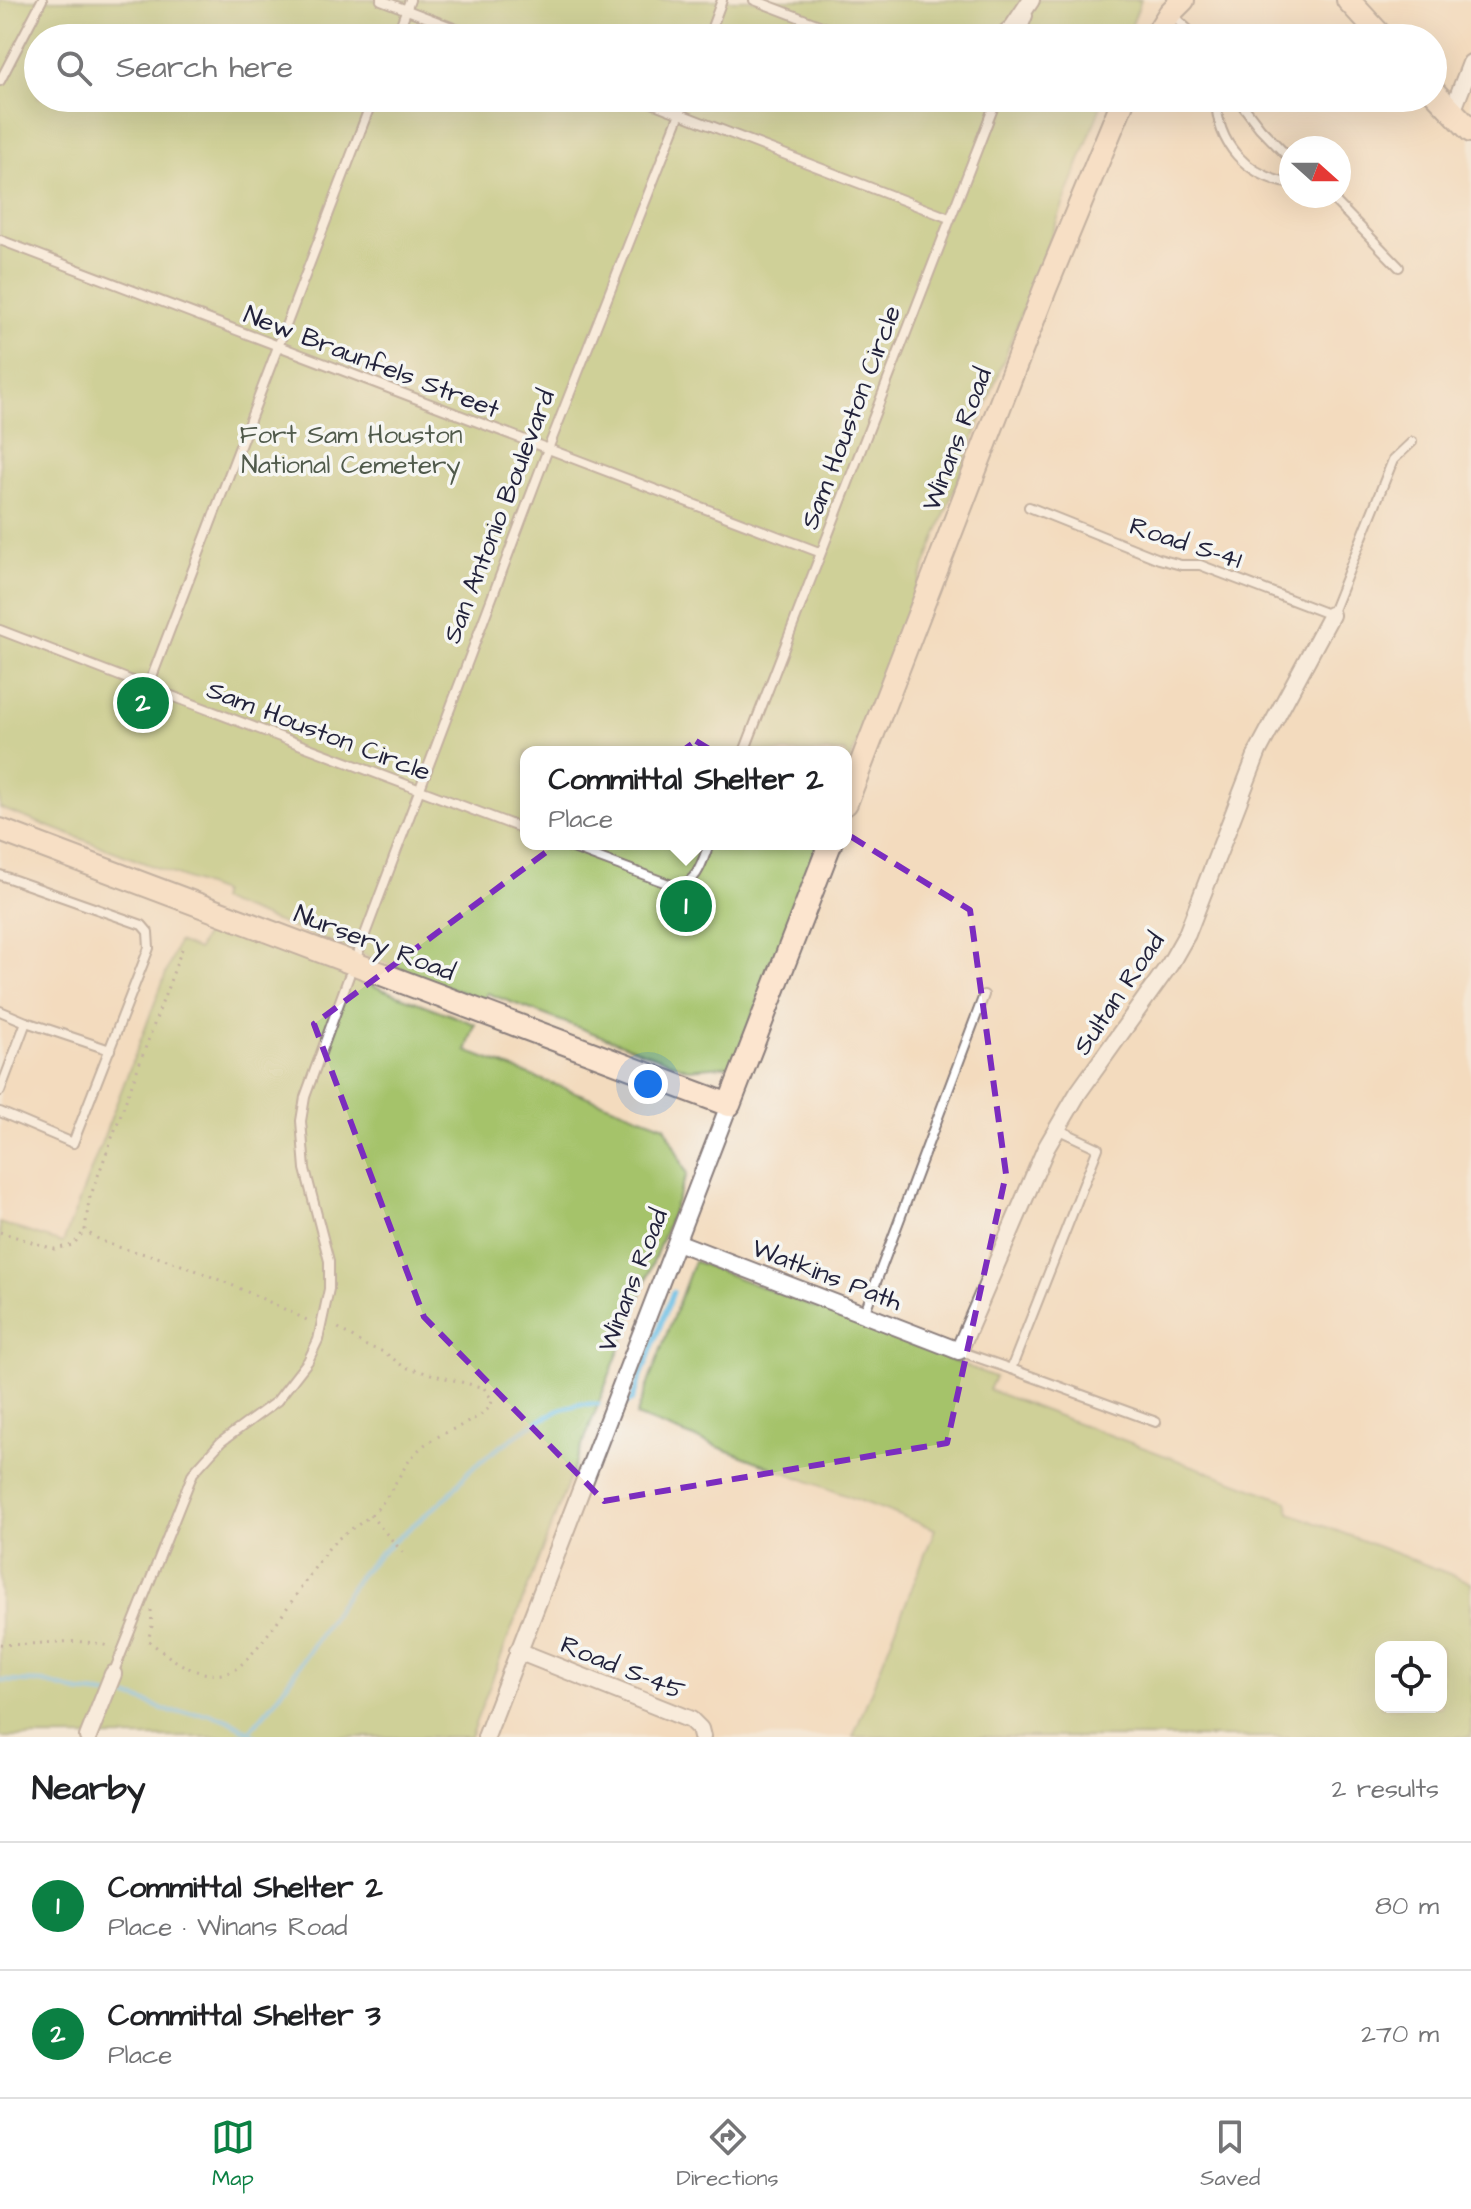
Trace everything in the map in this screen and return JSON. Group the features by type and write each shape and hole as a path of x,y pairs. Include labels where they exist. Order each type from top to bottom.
{"street":[{"path":"1015,24 1032,0"},
{"path":"1348,0 1370,24"},
{"path":"1164,24 1176,7"},
{"path":"1452,112 1471,63"},
{"path":"1447,106 1471,131"},
{"name":"Winans Road","path":"852,787 1034,317 1118,112"},
{"name":"Sultan Road","path":"959,1351 1040,1161 1057,1129 1078,1093 1170,964 1187,934 1258,751 1331,615"},
{"name":"Nursery Road","path":"0,830 729,1105"},
{"name":"Winans Road","path":"486,1737 828,850"},
{"name":"Watkins Path","path":"677,1242 959,1351"},
{"name":"Road S-45","path":"518,1651 691,1720 700,1729 702,1737"},
{"path":"88,1737 113,1674"}],"lane":[{"path":"30,24 42,0"},
{"path":"381,0 443,24"},
{"path":"401,24 410,0"},
{"path":"713,24 722,0"},
{"path":"754,0 817,24"},
{"path":"1024,24 1032,0"},
{"path":"1176,7 1188,24"},
{"path":"0,81 24,35"},
{"path":"148,687 368,112"},
{"path":"675,112 949,218"},
{"name":"Sam Houston Circle","path":"746,746 991,112"},
{"path":"1216,112 1225,141 1241,163 1279,181"},
{"path":"1248,112 1279,148"},
{"name":"San Antonio Boulevard","path":"358,953 548,449 680,114"},
{"path":"1342,208 1399,267"},
{"name":"New Braunfels Street","path":"0,240 819,552"},
{"path":"1331,615 1393,460 1412,442"},
{"name":"Road S-41","path":"1029,507 1159,559 1181,565 1200,565 1331,615"},
{"name":"Sam Houston Circle","path":"0,630 520,828"},
{"path":"578,850 677,887 687,884 696,876 707,850"},
{"path":"0,875 142,925 148,932 149,948 73,1143 0,1112"},
{"path":"113,1674 193,1473 221,1442 277,1401 308,1361 323,1322 329,1289 329,1261 305,1169 301,1121 305,1097 349,976"},
{"path":"864,1314 984,995"},
{"path":"0,1011 110,1050"},
{"path":"0,1091 26,1022"},
{"path":"1011,1369 1098,1148 1057,1129"},
{"path":"959,1351 1156,1422"}],"path":[{"path":"0,1232 54,1249 73,1245 85,1230 89,1200 182,949"},
{"path":"85,1230 102,1241 166,1260 323,1322 384,1352 416,1372 473,1383 484,1388 492,1400 485,1412 424,1444 412,1456 383,1501 370,1515 340,1535 246,1661 229,1672 217,1674 200,1671 170,1659 148,1640 152,1626 150,1609 140,1603"},
{"path":"370,1515 405,1555"},
{"path":"0,1644 25,1646 85,1641 122,1651"}],"highlighted area":[{"path":"696,741 970,910 1006,1174 947,1443 604,1501 424,1317 314,1024"}],"green space":[{"name":"Fort Sam Houston National Cemetery","path":"0,0 1141,0 1132,24 24,24 24,112 1099,112 852,756 852,746 520,746 520,850 817,850 734,1065 688,1069 487,993 483,1000 219,900 221,892 0,808"},
{"path":"209,924 475,1024 466,1051 665,1126 687,1174 470,1737 0,1737 0,1223 63,1243 178,942 198,950"},
{"path":"694,1261 995,1377 989,1390 1287,1501 1290,1513 1471,1582 1471,1737 853,1737 935,1529 636,1416"}],"building":[{"path":"134,690 158,699 152,715 128,706"},
{"path":"677,893 702,902 695,919 671,910"}],"waterway":[{"path":"626,1403 632,1400 673,1292"},
{"path":"250,1731 276,1700 359,1576 380,1553 448,1496 468,1472 530,1426 561,1409 579,1404 598,1404"},
{"path":"0,1681 42,1682 79,1692 136,1698 170,1712 210,1714 228,1720 257,1737"}],"place":[{"name":"Committal Shelter 3","path":"143,703"},
{"name":"Committal Shelter 2","path":"686,906"}]}
